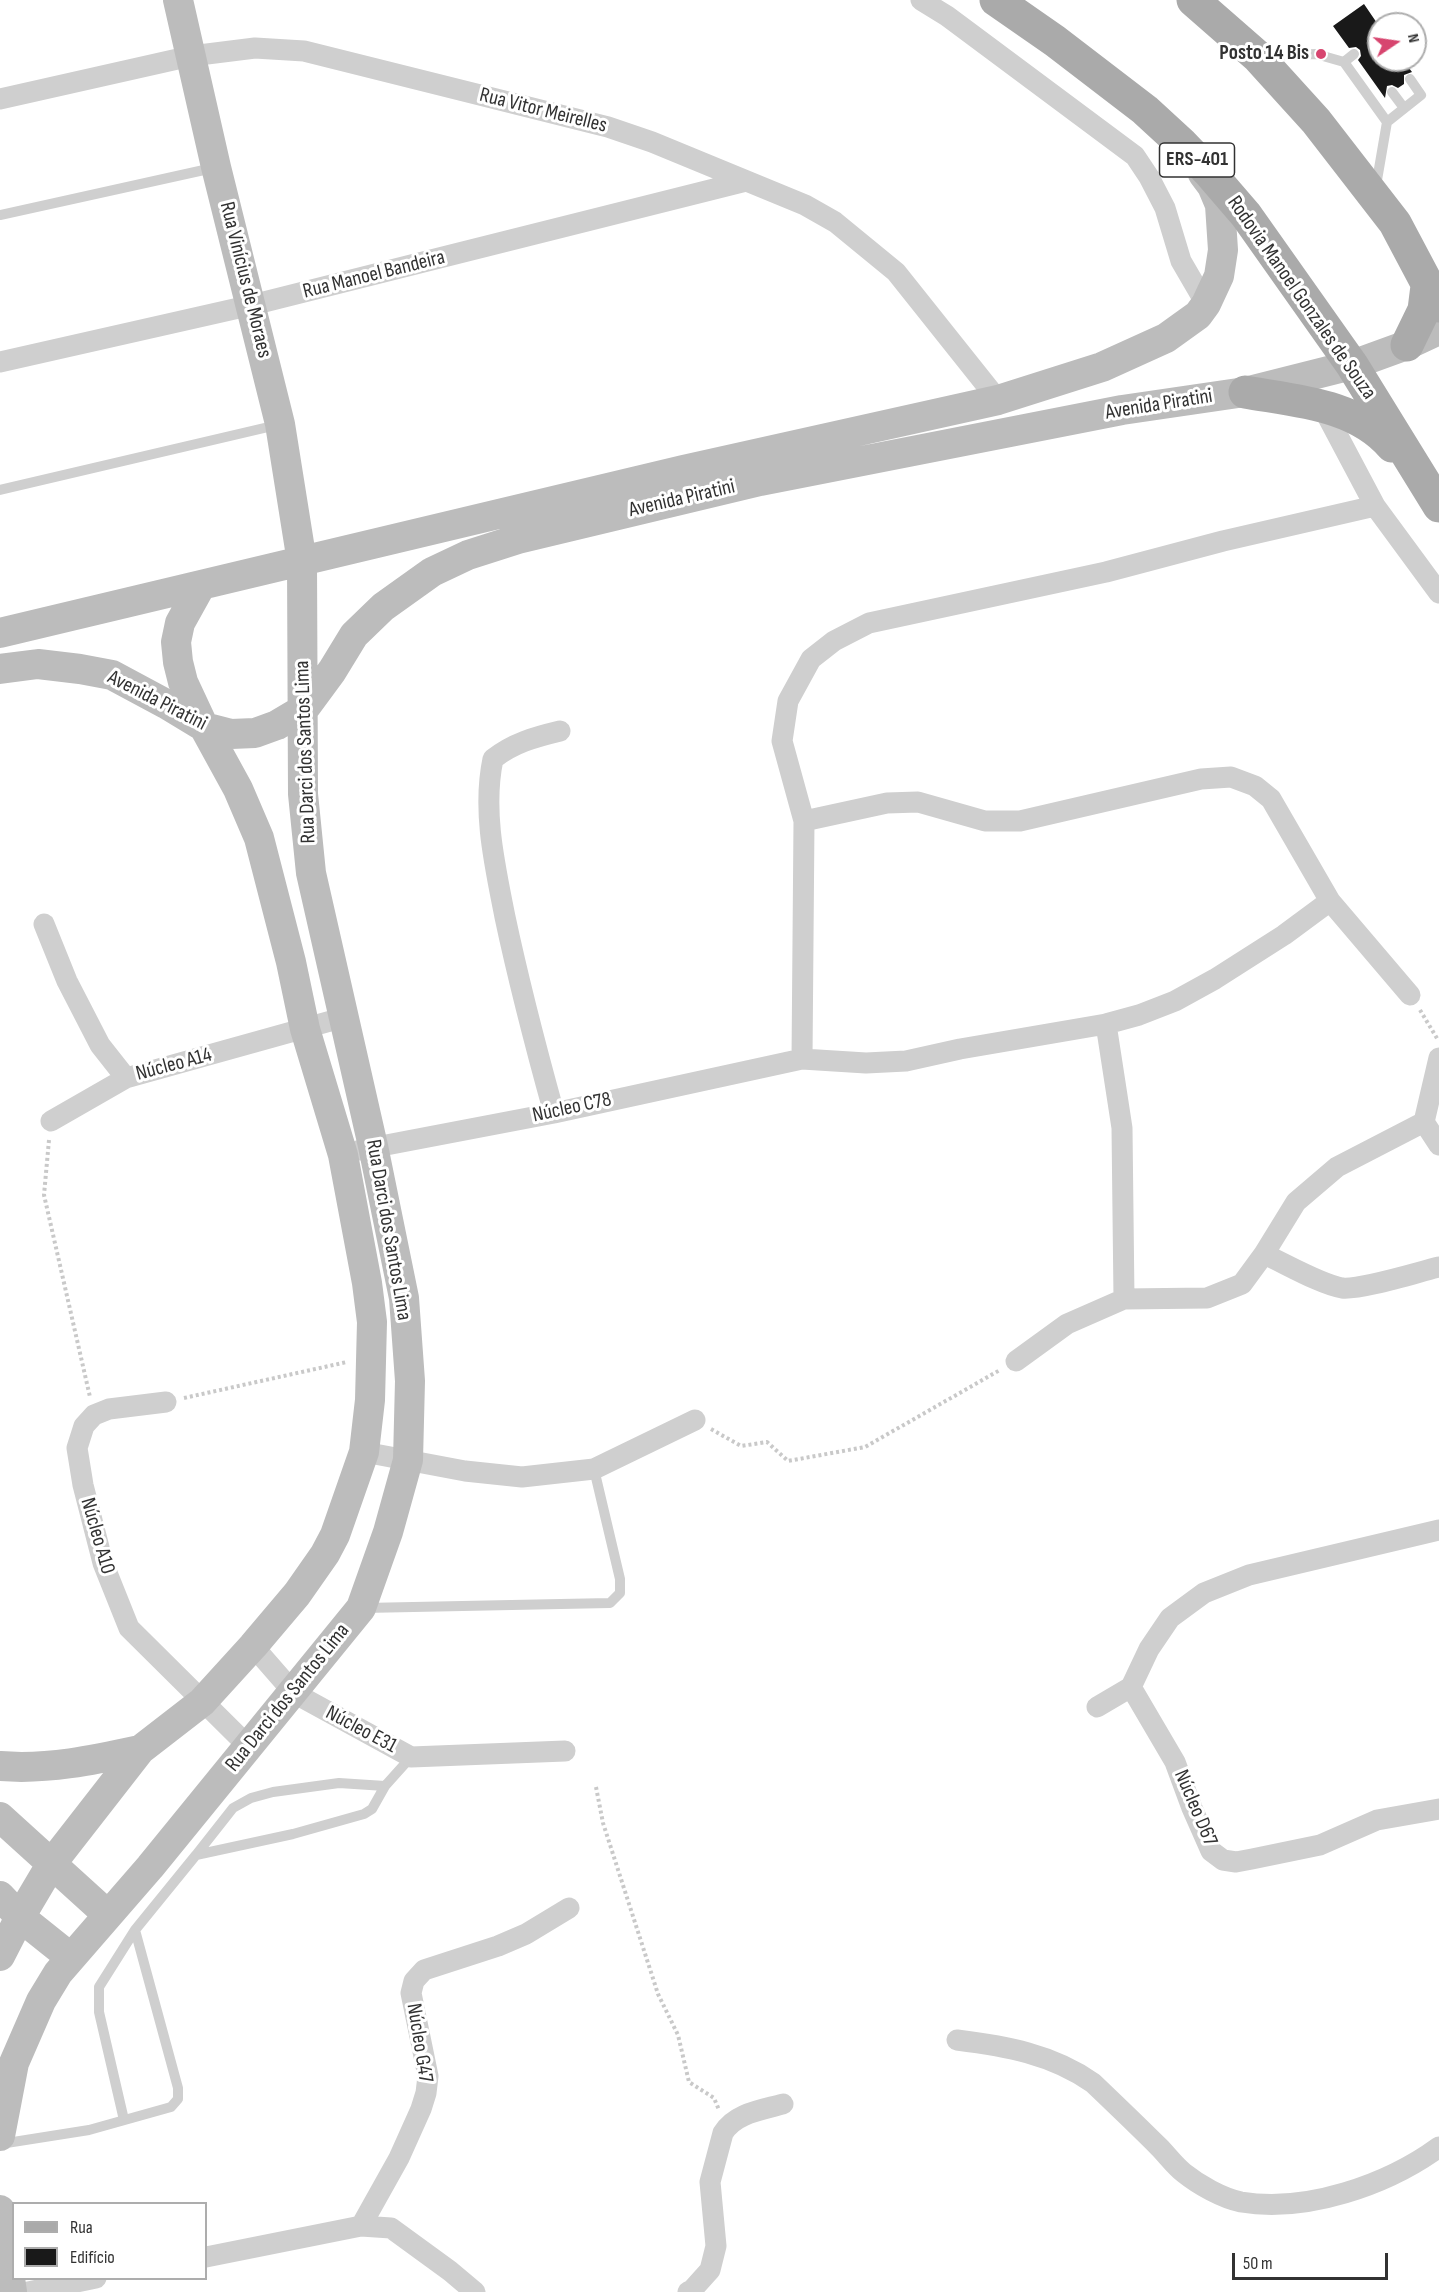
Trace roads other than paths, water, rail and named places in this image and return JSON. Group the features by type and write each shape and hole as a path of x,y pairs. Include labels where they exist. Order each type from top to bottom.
{"main road":[{"path":"1193,0 1257,56 1316,121 1395,223 1435,286 1407,345"},
{"name":"Rodovia Manoel Gonzales de Souza","path":"1002,2 1146,110 1182,144 1246,215 1352,365 1437,504"},
{"path":"1245,392 1322,406 1350,414 1390,443 1437,504"}],"street":[{"name":"Rua Vinícius de Moraes","path":"178,0 216,167 280,424 302,562"},
{"path":"921,0 947,16 1135,156 1165,208 1181,261 1206,304"},
{"name":"Rua Vitor Meirelles","path":"0,99 191,56 255,48 304,51 608,127 652,142 805,205 835,222 896,272 998,400"},
{"name":"Avenida Piratini","path":"0,633 200,587 672,472 998,400 1102,367 1166,338 1198,315 1206,304 1219,276 1223,250 1220,205 1212,186 1182,144"},
{"name":"Rua Manoel Bandeira","path":"0,362 252,305 746,181"},
{"name":"Avenida Piratini","path":"0,669 38,664 112,675 204,727 231,734 255,733 277,726 304,709 332,671 354,635 383,607 432,572 468,555 518,539 760,481 1122,410 1245,392 1352,365 1407,345 1439,330"},
{"path":"1102,367 1122,410"},
{"path":"1322,406 1375,506 1439,593"},
{"path":"802,1059 804,821 782,741 788,701 811,659 834,640 869,623 1106,572 1222,541 1375,506"},
{"name":"Rua Darci dos Santos Lima","path":"0,2136 14,2064 23,2040 41,2001 70,1957 249,1747 361,1608 388,1532 408,1460 410,1381 404,1298 374,1146 311,873 303,794 302,562"},
{"name":"Rua Darci dos Santos Lima","path":"0,1956 10,1907 52,1863 140,1750 202,1702 297,1594 326,1554 350,1496 364,1452 370,1400 372,1322 368,1283 343,1155 305,1029 291,962 259,838 238,789 204,727 183,682 178,662 176,642 180,623 200,587"},
{"path":"554,1113 521,991 497,878 488,784 493,759 528,739 560,731"},
{"path":"804,821 887,803 918,802 985,821 1020,820 1201,779 1231,777 1256,786 1271,799 1330,901 1410,995"},
{"name":"Núcleo C78","path":"343,1155 374,1146 554,1113 802,1059 866,1063 906,1061 1139,1016 1195,990 1284,935 1330,901"},
{"path":"44,924 68,981 100,1045 126,1078"},
{"name":"Núcleo A14","path":"51,1121 126,1078 345,1017"},
{"path":"1106,1024 1122,1128 1124,1299"},
{"path":"1439,1058 1424,1122 1439,1145"},
{"path":"1016,1361 1067,1324 1124,1299 1207,1299 1242,1284 1264,1254 1296,1202 1337,1167 1424,1122"},
{"path":"1264,1254 1314,1278 1343,1288 1439,1267"},
{"name":"Núcleo A10","path":"166,1402 109,1409 94,1415 84,1426 77,1448 83,1485 103,1563 129,1628 249,1747"},
{"path":"364,1452 465,1471 522,1477 594,1469 695,1420"},
{"path":"1097,1707 1131,1687 1149,1649 1170,1618 1204,1593 1249,1575 1439,1530"},
{"name":"Núcleo E31","path":"253,1646 294,1693 411,1757 565,1751"},
{"name":"Núcleo D67","path":"1131,1687 1175,1762 1211,1851 1223,1860 1236,1862 1320,1845 1377,1820 1439,1809"},
{"path":"0,1766 17,1768 78,1763 140,1750"},
{"path":"0,1817 108,1915"},
{"path":"10,1907 70,1957"},
{"name":"Núcleo G47","path":"361,2226 399,2158 426,2093 428,2076 411,1993 414,1981 424,1970 498,1946 526,1934 569,1908"},
{"path":"957,2040 993,2044 1024,2051 1077,2072 1093,2083 1184,2173 1215,2192 1239,2201 1267,2204 1328,2197 1398,2173 1439,2147"},
{"path":"688,2292 710,2270 716,2246 710,2182 717,2152 727,2127 741,2116 783,2104"},
{"path":"0,2210 12,2292"},
{"path":"207,2257 361,2226 391,2228 450,2271 474,2292"},
{"path":"28,2292 86,2280"}],"lane":[{"path":"1257,56 1316,54 1344,62 1387,122"},
{"path":"1344,62 1354,54"},
{"path":"1374,196 1387,122 1422,95 1410,80"},
{"path":"1392,92 1404,108"},
{"path":"0,215 216,167"},
{"path":"0,490 280,424"},
{"path":"361,1608 610,1603 620,1593 620,1579 594,1469"},
{"path":"195,1855 353,1818 372,1809 385,1786 411,1757"},
{"path":"124,2120 99,2012 99,1986 135,1930 233,1808 251,1798 273,1792 339,1783 385,1786"},
{"path":"0,2144 89,2130 171,2108 178,2099 178,2088 135,1930"}],"place":[{"name":"Posto 14 Bis","path":"1321,54"}]}
